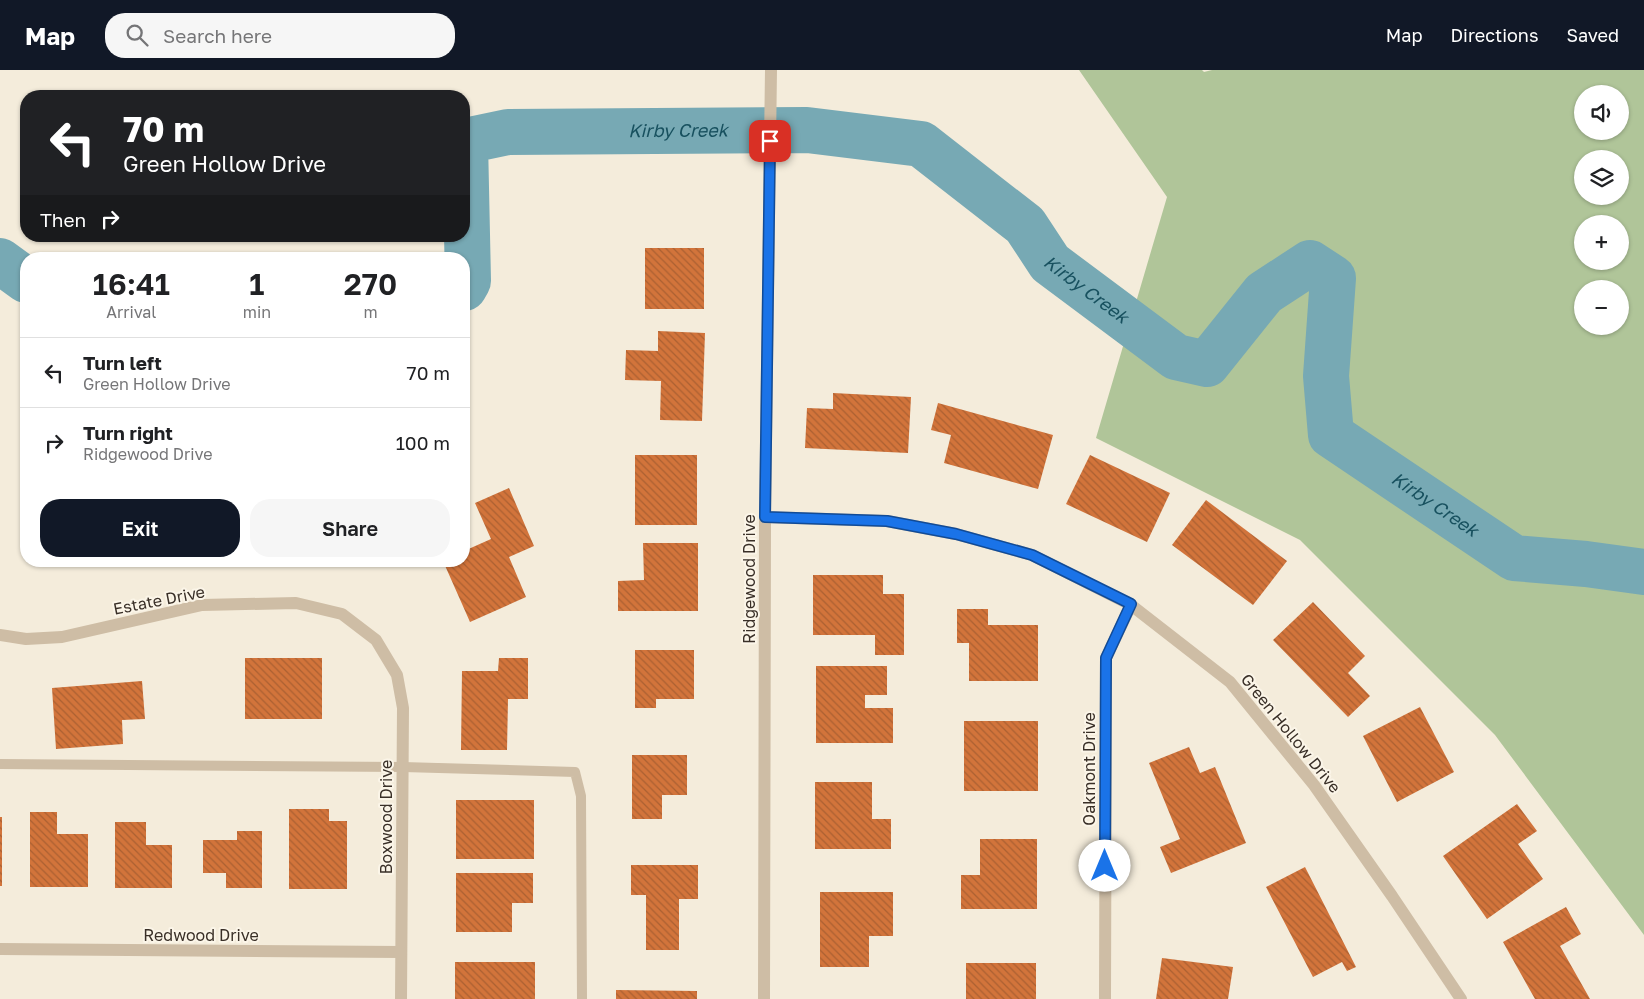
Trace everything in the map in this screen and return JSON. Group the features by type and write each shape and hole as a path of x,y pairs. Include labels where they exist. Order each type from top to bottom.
{"street":[{"name":"Ridgewood Drive","path":"764,999 765,517 771,70"},
{"name":"Green Hollow Drive","path":"765,517 887,521 956,534 1032,555 1131,604 1230,682 1314,785 1461,999"},
{"name":"Estate Drive","path":"0,635 26,639 62,637 202,605 296,603 342,614 376,640"},
{"name":"Oakmont Drive","path":"1105,999 1106,658 1131,604"},
{"name":"Boxwood Drive","path":"376,640 397,675 403,708 401,999"},
{"name":"Redwood Drive","path":"0,949 401,952"}],"lane":[{"path":"0,764 403,767 575,772 581,796 582,999"}],"green space":[{"path":"1079,70 1202,70 1204,72 1212,70 1644,70 1644,935 1495,735 1300,540 1096,438 1167,197"}],"building":[{"path":"645,248 704,248 704,309 645,309"},
{"path":"658,331 705,333 702,421 660,420 661,381 625,380 626,350 658,351"},
{"path":"833,393 911,397 908,453 805,448 807,408 833,409"},
{"path":"938,403 1053,435 1038,489 944,463 951,435 931,430"},
{"path":"635,455 697,455 697,525 635,525"},
{"path":"1090,455 1170,493 1147,542 1066,504"},
{"path":"509,488 534,546 509,557 526,597 470,622 446,567 470,567 470,548 491,539 475,503"},
{"path":"1206,500 1287,561 1253,605 1172,545"},
{"path":"643,543 698,543 698,611 618,611 618,581 644,580"},
{"path":"813,575 883,575 883,594 904,594 904,655 875,655 875,635 813,635"},
{"path":"1313,602 1365,656 1348,673 1370,696 1348,717 1273,640"},
{"path":"957,609 988,609 988,625 1038,625 1038,681 969,681 969,643 957,643"},
{"path":"635,650 694,650 694,699 656,699 656,708 635,708"},
{"path":"245,658 322,658 322,719 245,719"},
{"path":"499,658 528,658 528,699 508,699 507,750 461,750 462,671 498,671"},
{"path":"816,666 887,666 887,695 865,695 865,708 893,708 893,743 816,743"},
{"path":"142,681 145,719 122,720 123,744 56,749 52,688"},
{"path":"1420,707 1454,772 1397,802 1363,736"},
{"path":"964,721 1038,721 1038,791 964,791"},
{"path":"1189,747 1200,773 1215,767 1246,843 1171,873 1160,847 1180,839 1149,763"},
{"path":"632,755 687,755 687,795 662,795 662,819 632,819"},
{"path":"815,782 872,782 872,819 891,819 891,849 815,849"},
{"path":"456,800 534,800 534,859 456,859"},
{"path":"1517,804 1537,831 1518,844 1543,879 1487,919 1443,856"},
{"path":"289,809 329,809 329,821 347,821 347,889 289,889"},
{"path":"30,812 57,812 57,834 88,834 88,887 30,887"},
{"path":"0,817 2,817 2,886 0,886"},
{"path":"115,822 146,822 146,845 172,845 172,888 115,888"},
{"path":"237,831 262,831 262,888 226,888 226,873 203,873 203,840 237,840"},
{"path":"980,839 1037,839 1037,909 961,909 961,875 980,875"},
{"path":"631,865 698,865 698,899 679,899 679,950 646,950 646,895 631,895"},
{"path":"1305,867 1356,967 1347,971 1342,962 1313,977 1266,887"},
{"path":"456,873 533,873 533,903 512,903 512,932 456,932"},
{"path":"820,892 893,892 893,936 869,936 869,967 820,967"},
{"path":"1566,907 1581,934 1560,946 1590,999 1535,999 1503,942"},
{"path":"1162,958 1233,967 1228,999 1156,999"},
{"path":"455,962 535,962 535,999 455,999"},
{"path":"966,963 1036,963 1036,999 966,999"},
{"path":"616,990 697,991 697,999 616,999"}],"waterway":[{"name":"Kirby Creek","path":"470,140 508,132 807,130 921,144 1025,225 1050,263 1176,357 1207,364 1264,293 1310,263 1333,278 1326,376 1331,435 1514,558 1586,564 1644,572"},
{"name":"Kirby Creek","path":"467,242 467,252"},
{"name":"Kirby Creek","path":"0,261 20,276"}],"route":[{"path":"770,141 765,517 887,521 956,534 1032,555 1131,604 1106,658 1105,866"}]}
